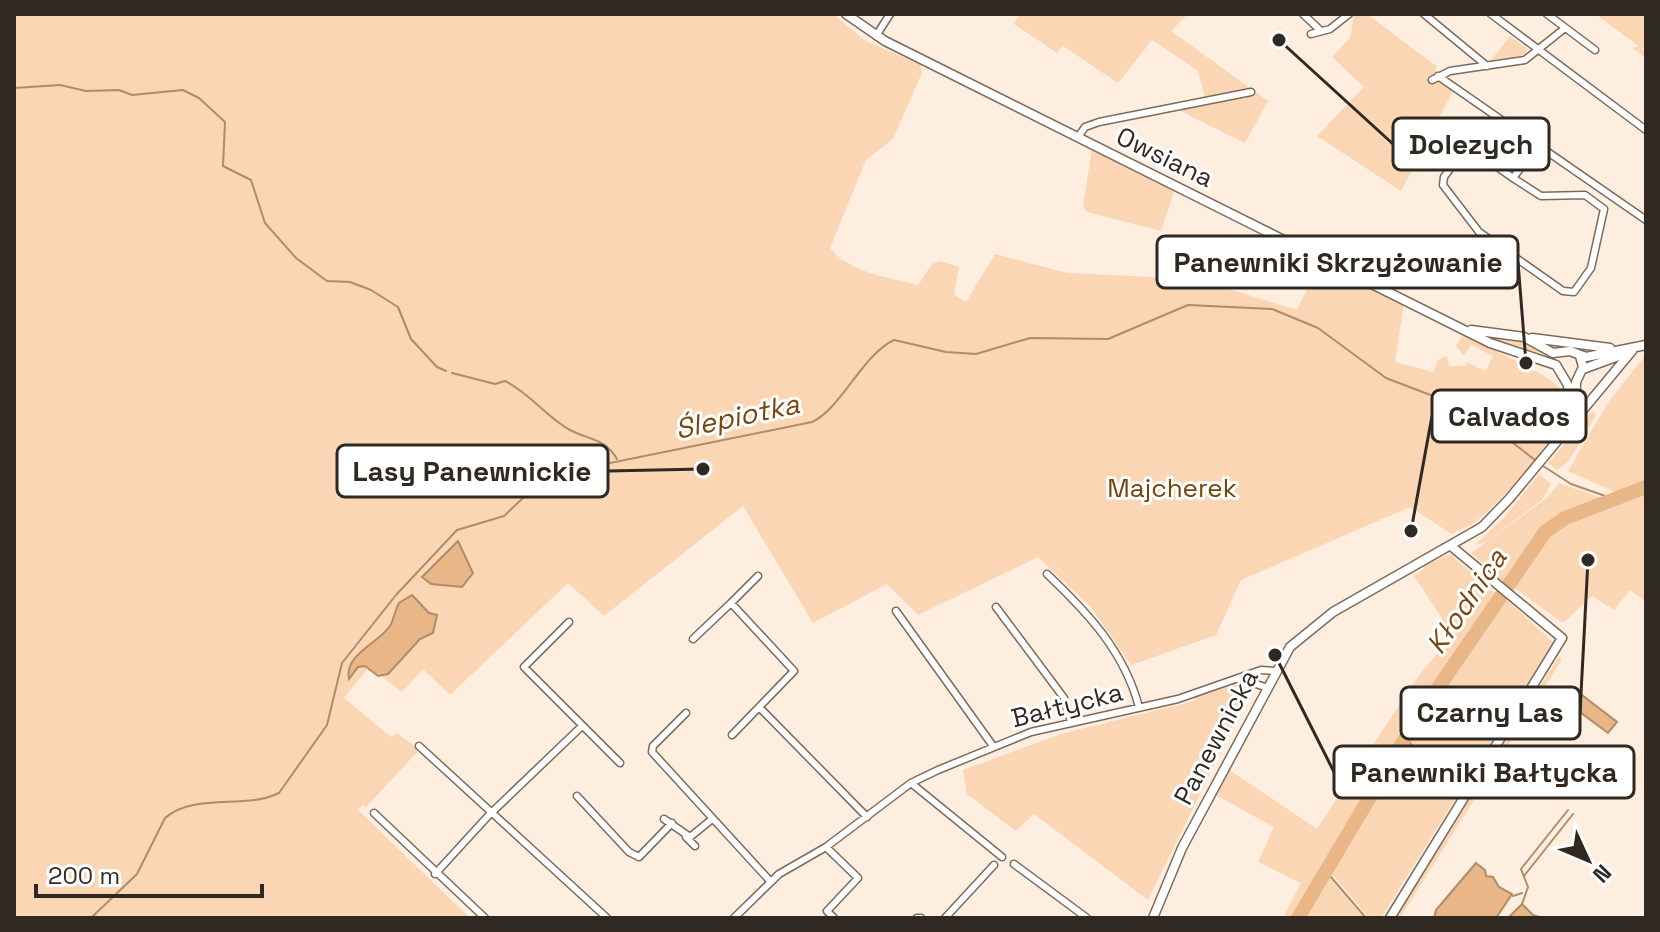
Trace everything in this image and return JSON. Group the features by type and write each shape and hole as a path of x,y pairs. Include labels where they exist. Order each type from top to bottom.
{"street":[{"name":"Owsiana","path":"846,14 876,36 1470,330 1490,343 1556,365"},
{"path":"876,36 890,14"},
{"path":"1303,14 1321,31"},
{"path":"1311,34 1349,14"},
{"path":"1424,14 1487,66"},
{"path":"1491,14 1646,130"},
{"path":"1547,14 1595,50"},
{"path":"1565,28 1525,60 1435,78 1646,220"},
{"path":"1078,137 1085,127 1099,122 1251,92"},
{"path":"1513,178 1537,146"},
{"path":"1468,150 1513,178 1541,196 1585,195 1604,209 1591,268 1574,292 1563,291 1479,232 1447,195 1443,185 1456,157 1468,150"},
{"name":"Owsiana","path":"1470,330 1527,338 1553,353 1561,354"},
{"path":"1490,343 1490,335 1495,333"},
{"path":"1527,338 1620,348"},
{"path":"1572,421 1569,390 1556,365 1561,354 1570,351 1580,356 1645,345"},
{"path":"1564,378 1645,345"},
{"name":"Panewnicka","path":"1153,918 1182,848 1265,687 1290,647 1317,622 1451,546 1496,514 1631,352"},
{"path":"1572,421 1580,356"},
{"path":"1390,918 1562,638 1451,546"},
{"path":"1047,574 1087,612 1116,651 1125,666 1139,707"},
{"path":"693,639 758,576"},
{"path":"731,603 794,671 732,735"},
{"path":"996,607 1064,698 1071,722"},
{"path":"896,611 993,746"},
{"path":"569,622 524,667 620,763"},
{"name":"Bałtycka","path":"734,918 770,881 826,847 911,783 993,746 1071,722 1195,694 1261,670 1274,671"},
{"path":"1238,678 1265,687"},
{"path":"760,708 867,817"},
{"path":"686,713 653,746 652,752 713,815 711,820 686,837"},
{"path":"435,874 582,726"},
{"path":"419,746 495,812 607,918"},
{"path":"911,783 1002,857"},
{"path":"577,796 629,852 639,857 672,823"},
{"path":"374,813 485,918"},
{"path":"664,819 695,846"},
{"path":"711,820 770,881"},
{"path":"820,918 858,878 826,847"},
{"path":"1014,864 1087,918"},
{"path":"945,918 994,865"},
{"path":"827,911 834,918"}],"green space":[{"name":"Majcherek","path":"14,14 833,14 866,41 921,65 922,73 893,139 866,160 830,248 859,269 918,285 932,264 940,261 959,267 954,295 966,302 995,254 1067,273 1196,279 1297,310 1321,262 1404,303 1395,362 1433,372 1438,360 1447,356 1449,366 1466,366 1466,362 1486,371 1493,356 1471,345 1464,356 1456,346 1462,336 1546,377 1562,392 1564,406 1548,441 1534,460 1475,522 1452,534 1410,507 1241,580 1216,635 1131,665 1091,607 1038,557 918,615 887,584 813,623 743,506 604,616 568,583 450,695 423,669 402,692 369,667 344,698 391,737 397,733 419,750 366,807 363,805 358,810 470,918 14,918"},
{"path":"1020,14 1188,14 1171,31 1268,101 1245,143 1175,108 1205,98 1198,71 1152,40 1118,83 1063,46 1057,53 1014,24"},
{"path":"1354,14 1367,14 1436,66 1436,80 1453,91 1401,191 1317,136 1364,87 1332,57 1350,38"},
{"path":"1601,14 1646,14 1646,47 1641,48 1646,51 1646,58 1632,48 1639,46 1599,17"},
{"path":"1510,36 1527,49 1525,55 1491,60"},
{"path":"1092,148 1175,189 1161,231 1087,212 1083,207"},
{"path":"1493,336 1526,340 1554,357 1493,341"},
{"path":"1646,355 1646,481 1617,493 1568,471 1609,401"},
{"path":"1593,411 1596,415 1568,462 1557,470 1548,463"},
{"path":"1539,474 1551,484 1543,499 1486,542 1475,545 1504,518"},
{"path":"1559,483 1604,499 1569,516 1546,532 1506,585 1471,553 1547,498"},
{"path":"1646,489 1646,602 1630,590 1614,610 1592,596 1563,623 1512,586 1547,534 1567,520"},
{"path":"1450,554 1498,596 1409,725 1294,918 1283,918 1301,883 1258,862 1274,827 1214,794 1228,769 1317,829 1420,674 1453,635 1414,576 1424,569 1423,566"},
{"path":"1506,599 1553,642 1381,918 1369,918 1333,875 1330,865 1417,723"},
{"path":"1560,655 1561,661 1400,918 1394,918"},
{"path":"1235,683 1252,688 1148,900 1034,814 1016,831 967,794 963,770 1064,733 1194,701 1195,697"},
{"path":"1327,872 1329,878 1364,918 1301,918"}],"shaded area":[{"path":"458,541 473,573 462,587 431,584 422,577"},
{"path":"412,595 429,613 437,615 433,633 420,639 388,674 378,676 365,666 358,667 349,679 349,670 357,656 385,632 399,603"},
{"path":"1582,695 1617,722 1608,733 1573,707"},
{"path":"1476,863 1485,870 1486,876 1493,877 1499,887 1512,894 1496,918 1434,918 1436,910"},
{"path":"1522,904 1533,915 1542,918 1508,918"}],"waterway":[{"path":"14,88 60,85 86,91 119,90 132,95 183,90 199,98 225,122 223,166 251,180 265,223 296,258 327,281 350,282 371,290 398,307 411,339 437,367 446,371"},
{"name":"Ślepiotka","path":"91,918 137,874 165,818 177,810 206,803 266,798 279,793 327,725 342,663 396,595 457,530 504,516 546,476 812,422 833,406 872,357 894,340 946,352 976,354 1030,338 1108,339 1188,305 1272,309 1318,328 1386,378 1472,411 1535,460"},
{"path":"452,373 495,384 505,381 561,425 602,443 617,459"},
{"name":"Ślepiotka","path":"1540,464 1571,484 1611,498"},
{"name":"Kłodnica","path":"1298,918 1414,723 1545,532 1565,518 1646,487"},
{"path":"1405,737 1429,766"},
{"path":"1522,904 1528,887 1521,869 1568,810"},
{"path":"1524,876 1573,814"},
{"path":"1327,866 1330,876 1366,918"},
{"path":"1513,896 1522,893"}],"place":[{"name":"Dolezych","path":"1279,40"},
{"name":"Panewniki Skrzyżowanie","path":"1526,363"},
{"name":"Lasy Panewnickie","path":"703,469"},
{"name":"Calvados","path":"1411,531"},
{"name":"Czarny Las","path":"1588,560"},
{"name":"Panewniki Bałtycka","path":"1275,655"}]}
